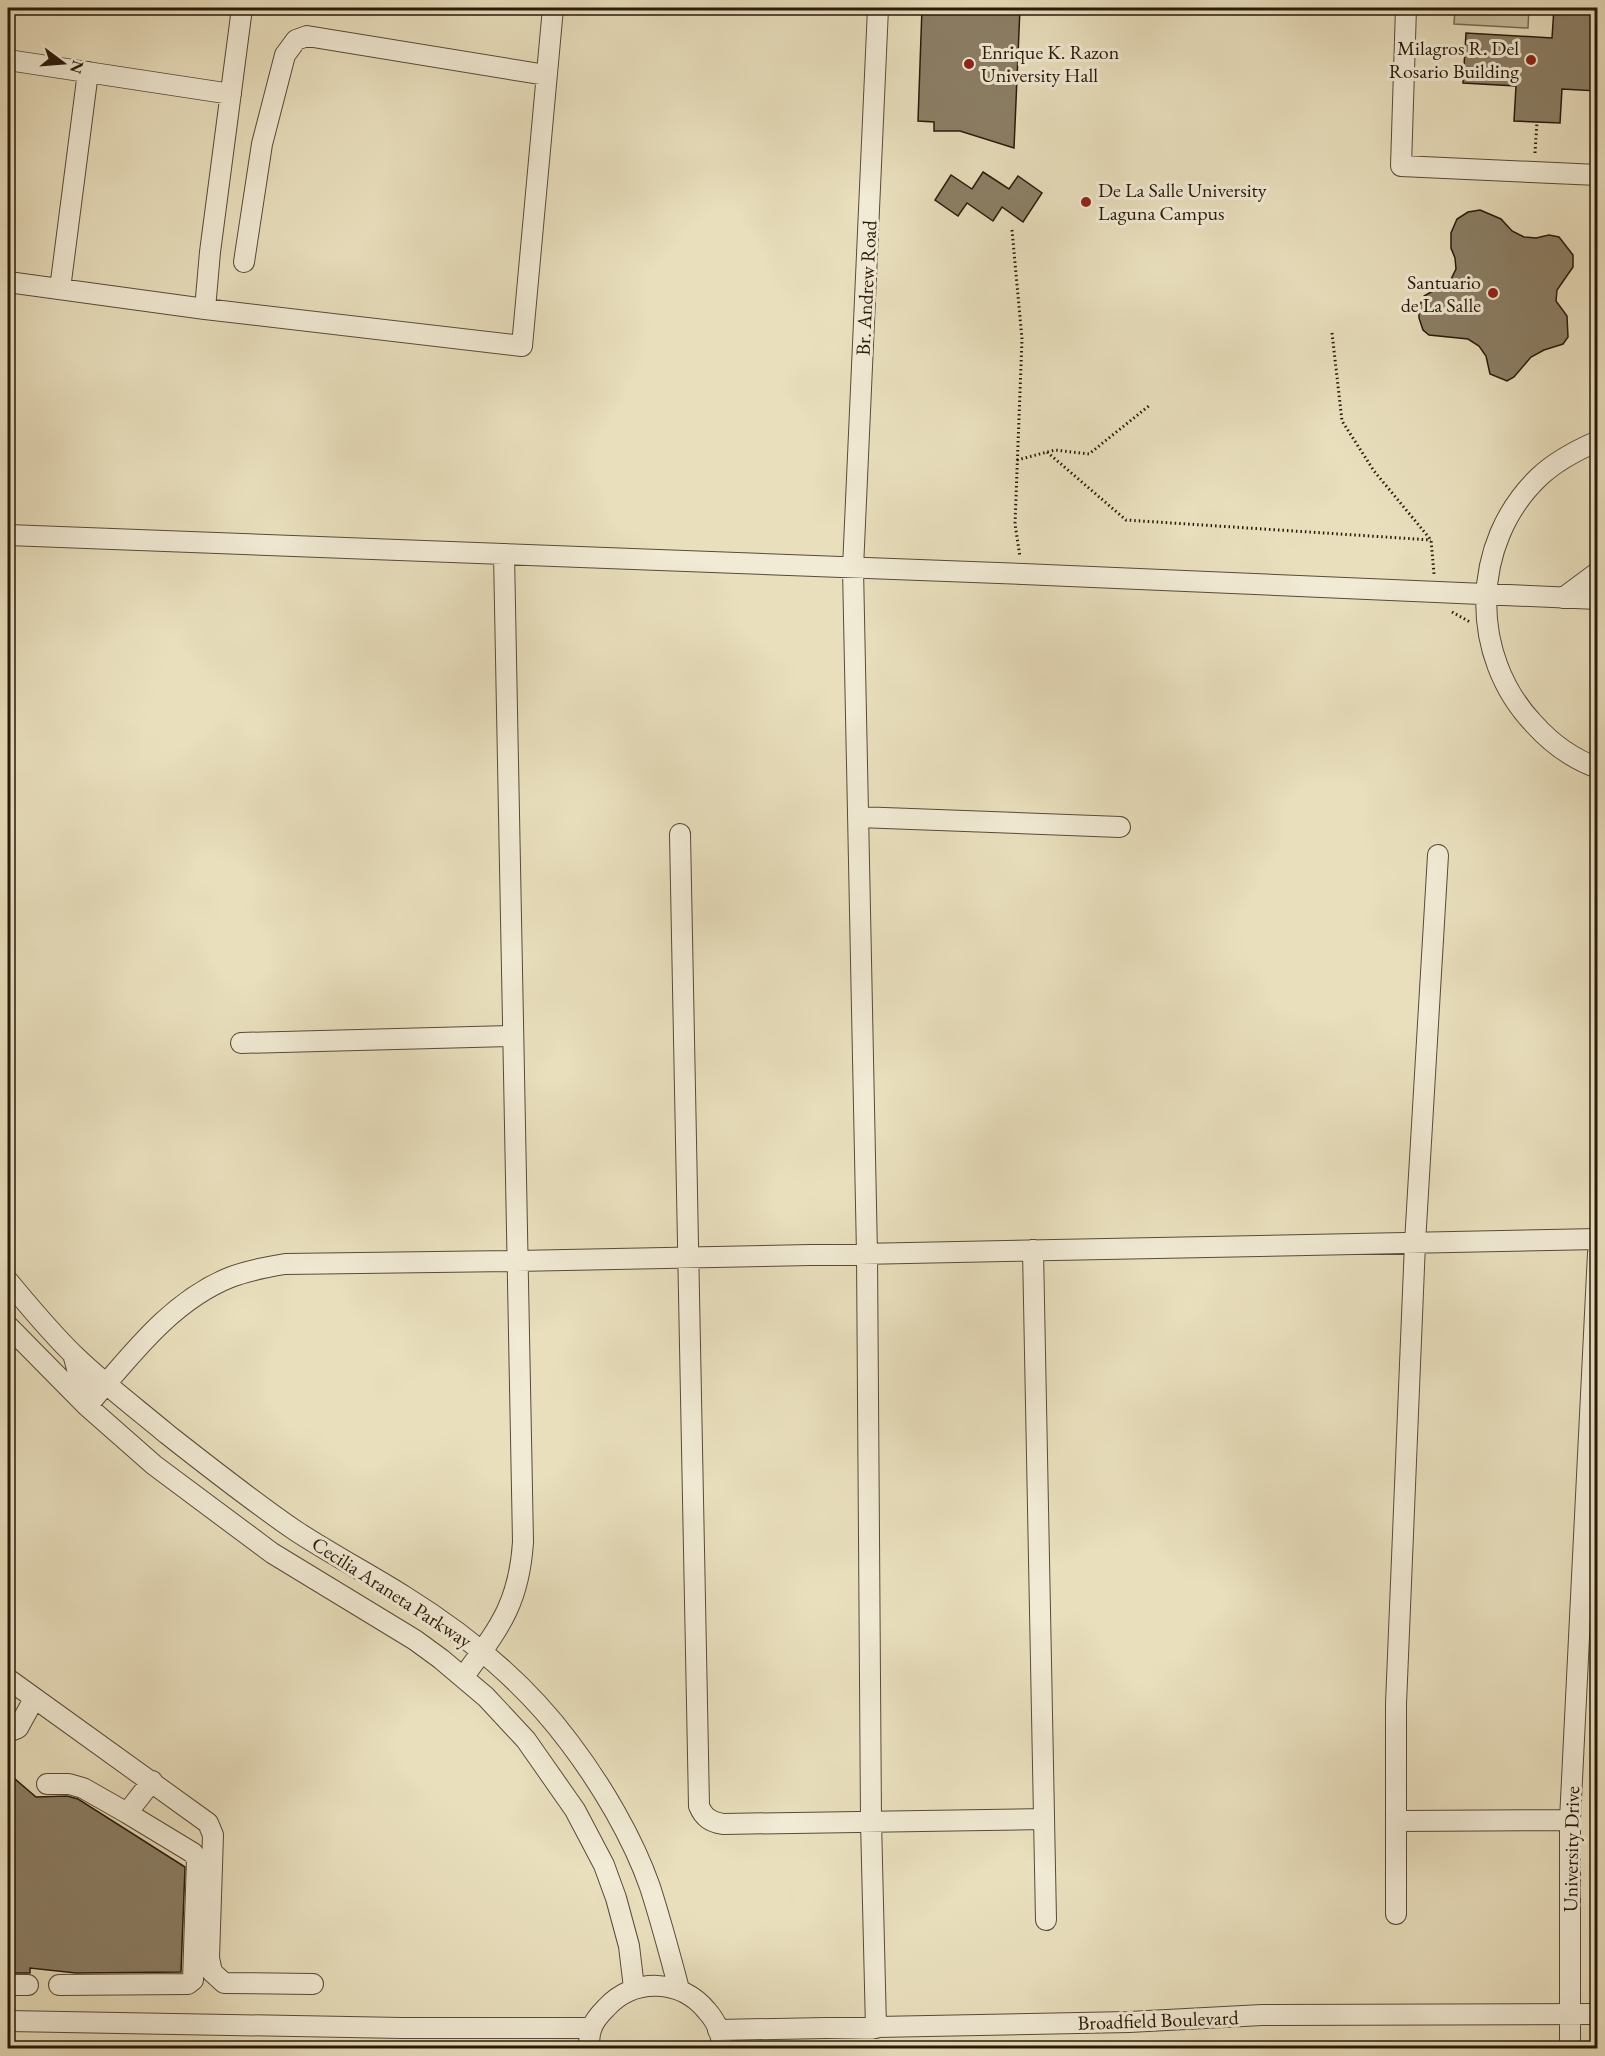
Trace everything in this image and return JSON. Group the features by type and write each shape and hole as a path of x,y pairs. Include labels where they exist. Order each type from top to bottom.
{"street":[{"path":"205,309 210,252 242,8"},
{"path":"8,282 205,309 522,346 554,8"},
{"name":"Br. Andrew Road","path":"876,2028 871,1821 867,1254 853,568 879,8"},
{"path":"1406,8 1401,166 1598,175"},
{"path":"244,262 262,144 285,55 296,40 307,36 546,75"},
{"path":"8,60 231,94"},
{"path":"60,289 88,72"},
{"path":"1598,441 1574,451 1539,477 1512,510 1494,549 1485,596 1487,632 1499,673 1520,710 1549,740 1585,763 1598,768"},
{"path":"8,535 1023,574 1485,596 1598,599"},
{"path":"464,1676 502,1623 514,1596 521,1568 523,1542 504,554"},
{"path":"1563,598 1598,572"},
{"path":"858,817 1120,827"},
{"path":"680,834 699,1806 702,1814 708,1819 723,1824 1044,1819"},
{"path":"1396,1914 1396,1704 1415,1243 1438,855"},
{"path":"241,1044 513,1036"},
{"path":"87,1406 155,1329 178,1308 205,1290 231,1277 285,1264 1598,1239"},
{"path":"1033,1250 1046,1920"},
{"name":"University Drive","path":"1570,2049 1570,1820 1598,1253"},
{"name":"Cecilia Araneta Parkway","path":"8,1281 73,1354 106,1384 237,1488 306,1536 406,1597 482,1651 504,1670 548,1716 579,1755 630,1841 644,1871 679,1989"},
{"name":"Cecilia Araneta Parkway","path":"8,1326 87,1406 153,1465 242,1532 302,1573 415,1640 464,1676 486,1697 526,1740 575,1810 590,1837 604,1865 616,1898 629,1946 634,1988"},
{"name":"Cecilia Araneta Parkway","path":"73,1354 87,1406"},
{"path":"8,1679 208,1822 213,1835 209,1958 212,1972 224,1983 313,1984"},
{"path":"8,1732 18,1728 34,1699"},
{"path":"127,1813 152,1781"},
{"path":"47,1784 69,1784 83,1788 193,1852 197,1860 193,1980 188,1984 59,1985"},
{"path":"1396,1821 1570,1820"},
{"path":"8,1985 28,1985"},
{"path":"589,2049 591,2028 614,1999 634,1988 656,1985 679,1989 699,2001 714,2019 720,2039"},
{"name":"Broadfield Boulevard","path":"720,2039 876,2028 1129,2022 1262,2015 1598,2014"},
{"path":"8,2021 402,2028 591,2028"}],"path":[{"path":"1534,172 1537,122"},
{"path":"1012,230 1022,339 1015,524 1023,574"},
{"path":"1332,333 1342,421 1374,471 1431,540 1435,593"},
{"path":"1017,460 1055,450 1089,454 1150,405"},
{"path":"1047,452 1126,520 1431,540"}],"shaded area":[{"path":"1455,8 1529,8 1528,28 1454,24"}],"building":[{"name":"Enrique K. Razon University Hall","path":"922,8 1020,8 1014,148 960,131 934,131 934,122 918,121"},
{"name":"Milagros R. Del Rosario Building","path":"1554,8 1598,8 1598,91 1562,89 1560,123 1514,121 1516,86 1463,83 1466,33 1552,38"},
{"path":"983,172 1009,189 1018,176 1042,193 1023,222 1002,207 993,221 967,203 958,216 935,200 951,175 972,189"},
{"name":"Santuario de La Salle","path":"1480,210 1501,219 1512,231 1524,237 1536,238 1549,235 1559,237 1573,255 1573,267 1557,290 1556,301 1567,316 1568,337 1563,344 1531,357 1514,377 1507,381 1490,374 1486,356 1479,346 1468,339 1429,335 1423,330 1419,318 1419,307 1424,296 1450,281 1456,269 1451,248 1451,233 1457,219 1468,212"},
{"path":"8,1773 36,1797 67,1796 78,1799 185,1867 181,1972 76,1973 30,1968 30,1973 8,1973"}],"place":[{"name":"Milagros R. Del Rosario Building","path":"1531,60"},
{"name":"Enrique K. Razon University Hall","path":"969,64"},
{"name":"De La Salle University Laguna Campus","path":"1086,202"},
{"name":"Santuario de La Salle","path":"1493,293"}]}
